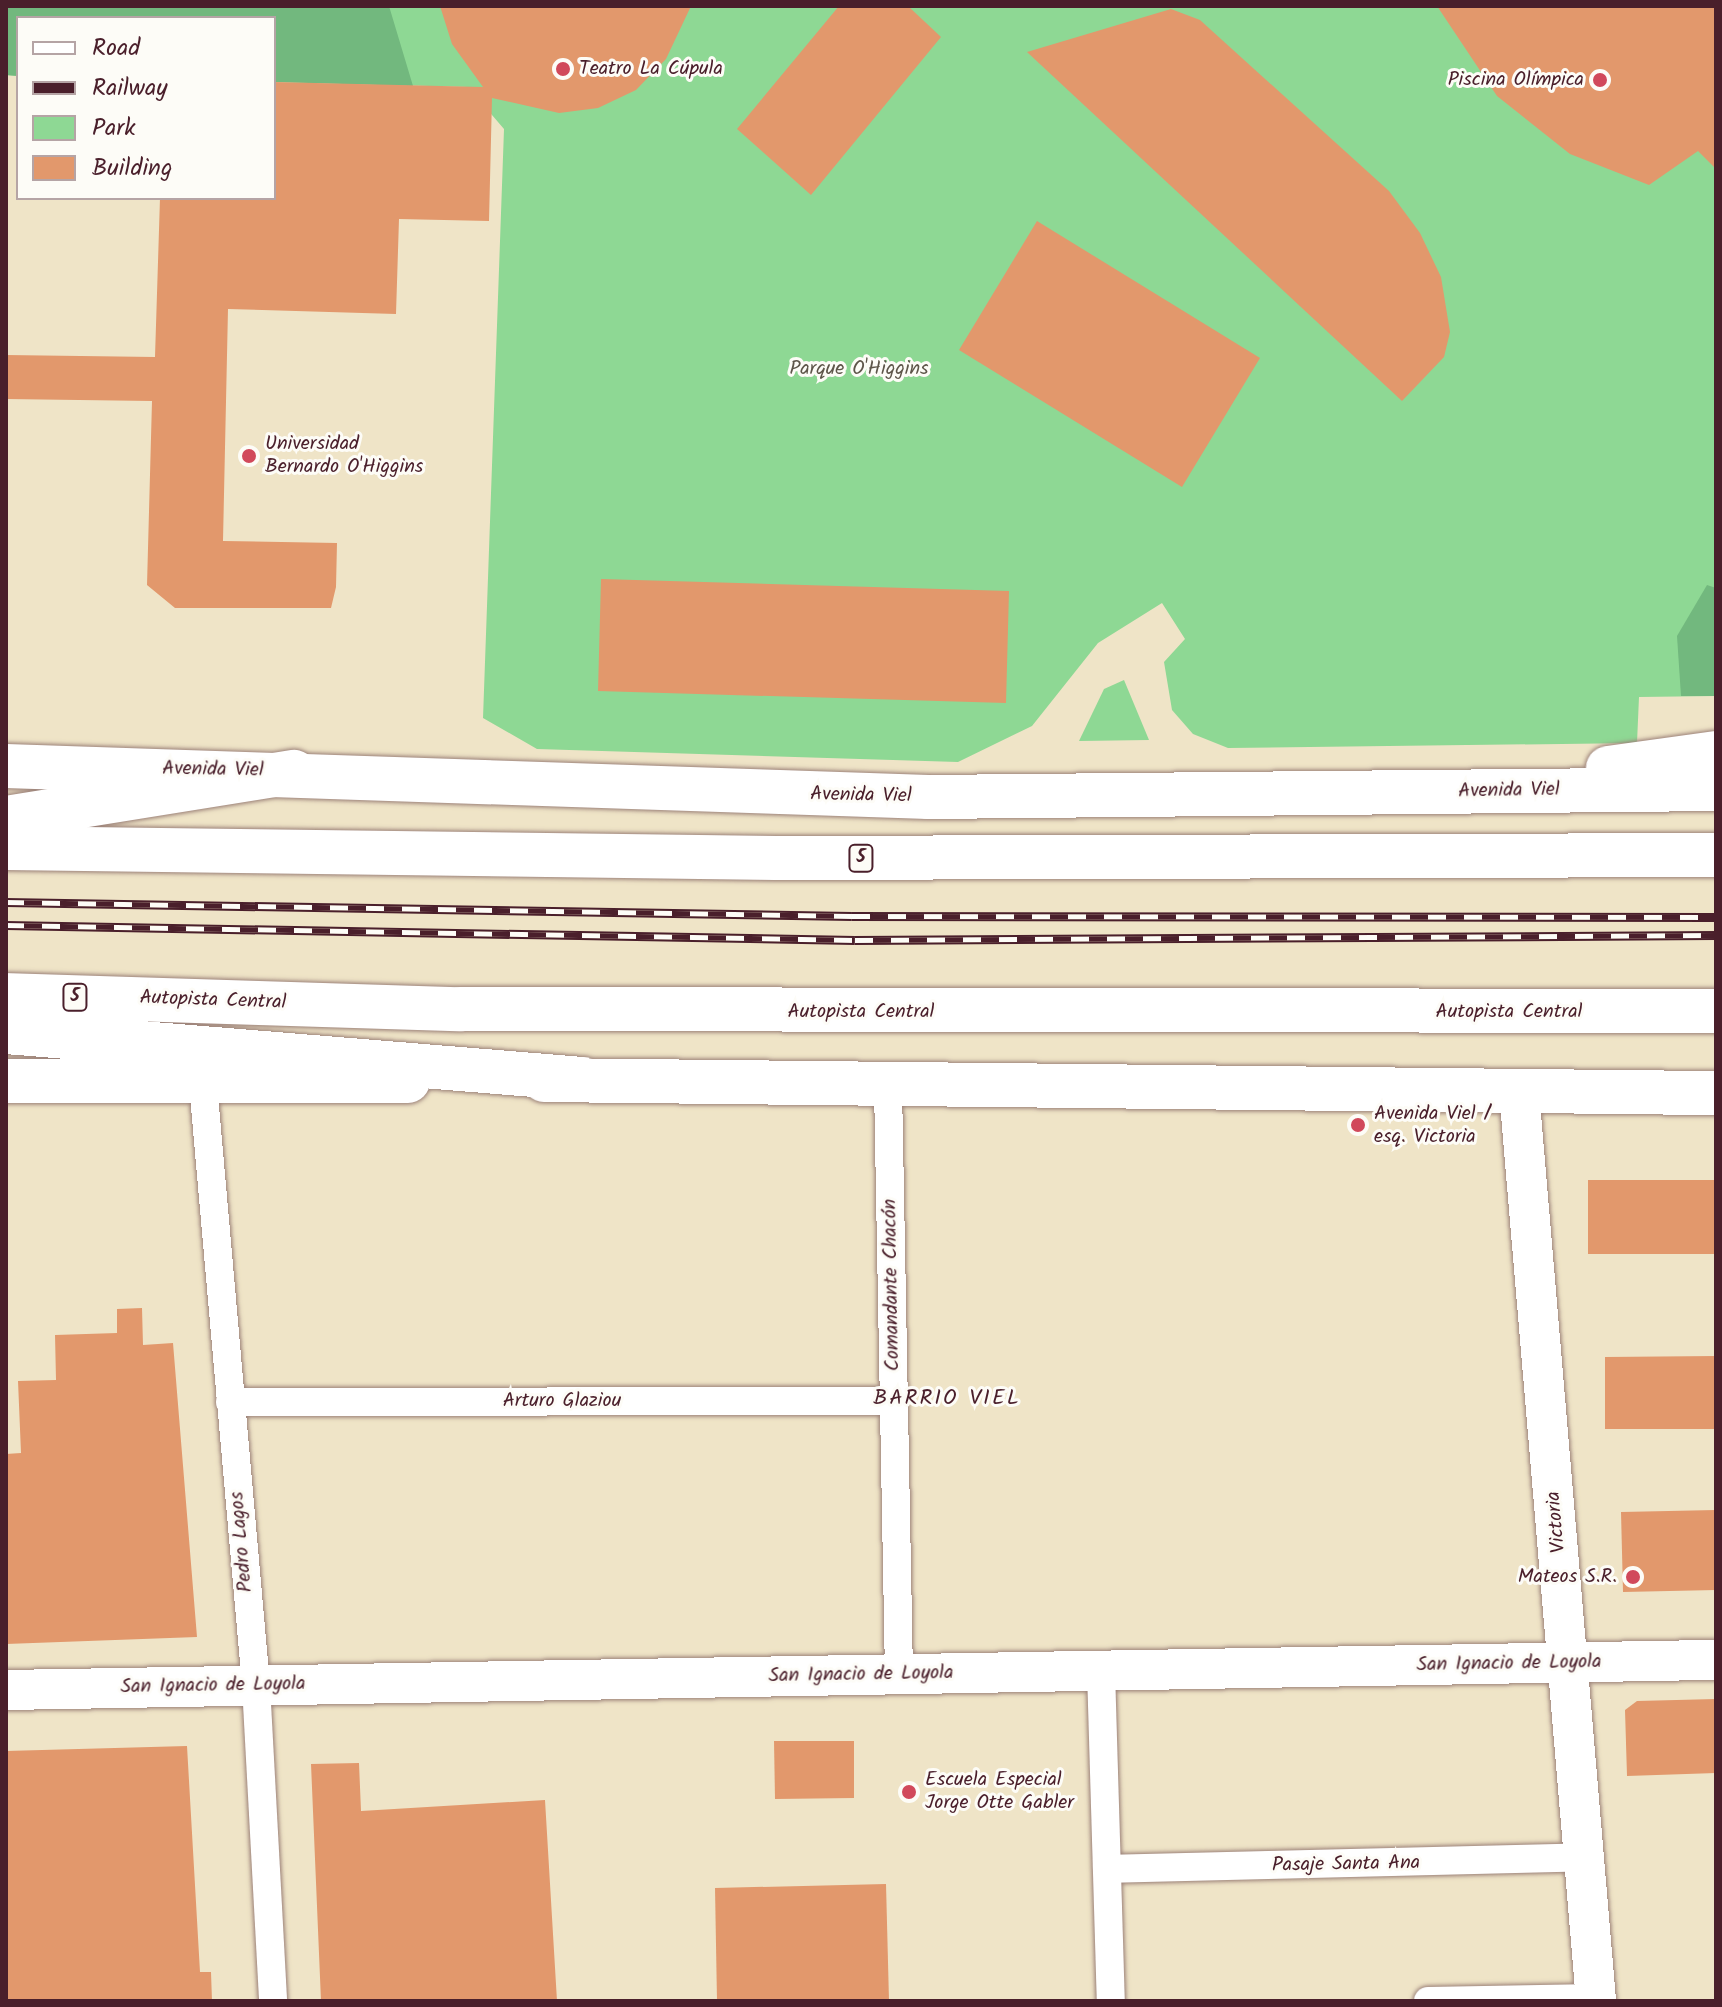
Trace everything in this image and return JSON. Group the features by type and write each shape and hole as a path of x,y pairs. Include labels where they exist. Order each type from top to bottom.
{"main road":[{"path":"1484,791 1716,753"},
{"name":"Avenida Viel","path":"6,766 294,772 928,797 1716,789"},
{"path":"6,818 294,772"},
{"name":"5","path":"6,848 823,858 1716,855"},
{"name":"Autopista Central","path":"6,995 460,1009 1716,1011"},
{"path":"6,1032 582,1079"},
{"path":"6,1081 203,1084 582,1079 888,1086 1716,1093"}],"street":[{"name":"Pedro Lagos","path":"203,1084 256,1685 273,2001"},
{"name":"Comandante Chacón","path":"888,1086 899,1675"},
{"name":"Victoria","path":"1519,1091 1596,2000"},
{"name":"Arturo Glaziou","path":"230,1402 894,1401"},
{"name":"San Ignacio de Loyola","path":"6,1690 1716,1660"},
{"path":"1101,1671 1111,2001"},
{"name":"Pasaje Santa Ana","path":"1107,1869 1584,1857"},
{"path":"1428,2001 1596,2000"}],"green space":[{"name":"Parque O'Higgins","path":"6,6 1716,6 1716,696 1639,697 1637,743 1228,748 1193,734 1172,710 1164,662 1185,639 1162,603 1098,643 1032,726 958,762 537,749 483,718 504,129 468,87 276,82 276,16 16,16 16,76 6,75"},
{"path":"6,6 389,6 413,86 276,82 276,16 16,16 16,76 6,75"},
{"path":"1707,585 1716,588 1716,696 1681,696 1677,636"},
{"path":"1124,680 1149,740 1079,741 1104,689"}],"building":[{"path":"440,6 691,6 666,59 636,90 598,108 559,113 492,98 489,221 399,219 396,314 228,309 223,541 337,543 336,587 331,608 175,608 147,585 152,401 6,399 6,355 155,357 160,200 276,200 276,82 483,87 452,44"},
{"path":"839,6 908,6 941,37 811,195 737,129"},
{"name":"Piscina Olímpica","path":"1437,6 1716,6 1716,169 1698,151 1649,185 1570,154 1497,96"},
{"path":"1171,9 1200,20 1389,191 1420,233 1441,277 1450,332 1444,357 1402,401 1027,52"},
{"path":"1037,221 1260,358 1182,487 959,350"},
{"path":"601,579 1009,591 1006,703 598,691"},
{"path":"1588,1180 1716,1180 1716,1254 1588,1254"},
{"path":"142,1308 143,1345 173,1343 197,1637 6,1644 6,1454 21,1453 18,1381 56,1380 55,1335 117,1333 117,1309"},
{"path":"1716,1356 1716,1429 1605,1429 1605,1357"},
{"path":"1716,1510 1716,1590 1623,1592 1621,1512"},
{"path":"1716,1699 1716,1773 1627,1776 1625,1710 1637,1701"},
{"path":"774,1741 854,1741 854,1798 775,1799"},
{"path":"187,1746 200,1972 211,1972 212,2001 6,2001 6,1751"},
{"path":"359,1763 361,1811 545,1800 557,2001 321,2001 311,1764"},
{"path":"886,1884 889,2001 717,2001 715,1888"}],"railway":[{"path":"6,902 852,916 1716,917"},
{"path":"6,925 855,940 1716,935"}],"place":[{"name":"Teatro La Cúpula","path":"563,69"},
{"name":"Piscina Olímpica","path":"1600,80"},
{"name":"Universidad Bernardo O'Higgins","path":"249,456"},
{"name":"Avenida Viel / esq. Victoria","path":"1358,1125"},
{"name":"Mateos S.R.","path":"1633,1577"},
{"name":"Escuela Especial Jorge Otte Gabler","path":"909,1792"}],"district":[{"name":"BARRIO VIEL","path":"947,1399"}]}
